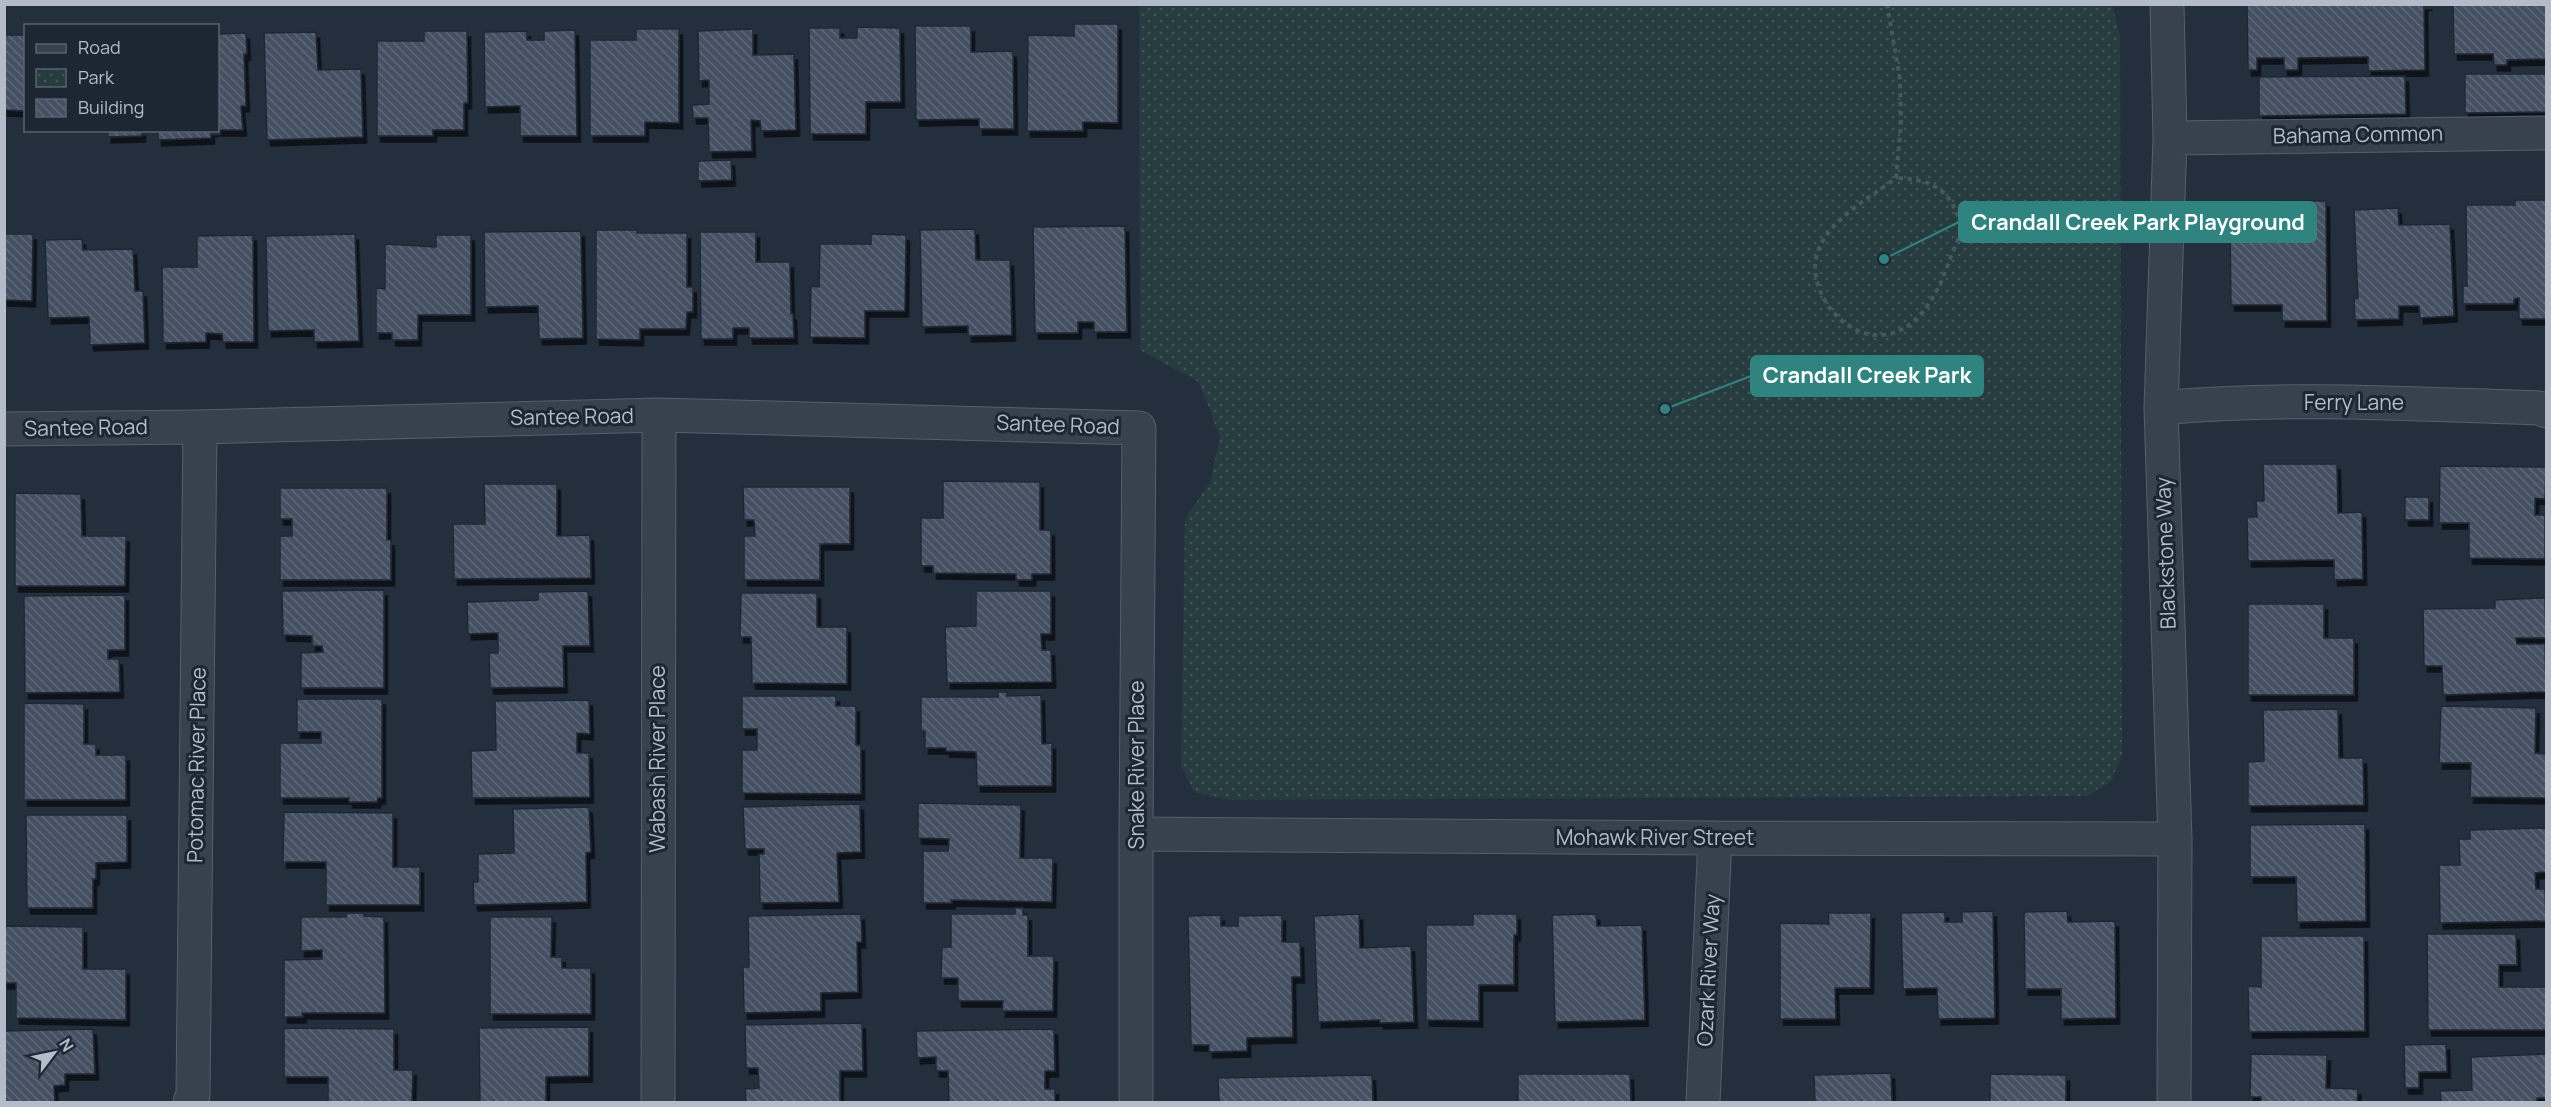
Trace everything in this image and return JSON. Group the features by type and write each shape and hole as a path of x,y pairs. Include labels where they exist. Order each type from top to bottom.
{"street":[{"name":"Blackstone Way","path":"2167,4 2170,138 2161,408 2175,839 2174,1102"},
{"name":"Bahama Common","path":"2170,138 2547,133"},
{"name":"Ferry Lane","path":"2161,408 2212,404 2404,403 2539,408 2547,411"},
{"name":"Santee Road","path":"4,429 200,427 659,415 1139,428"},
{"name":"Wabash River Place","path":"658,1102 659,415"},
{"name":"Potomac River Place","path":"190,1102 193,1095 200,427"},
{"name":"Snake River Place","path":"1136,1102 1139,428"},
{"name":"Mohawk River Street","path":"1136,834 2175,839"},
{"name":"Ozark River Way","path":"1703,1102 1715,838"}],"path":[{"path":"1887,4 1900,79 1901,123 1896,178 1835,225 1819,244 1815,264 1821,294 1831,311 1853,328 1876,335 1899,330 1917,318 1933,301 1960,233 1958,214 1949,198 1935,185 1917,179 1896,178"}],"green space":[{"path":"1139,5 2112,5 2120,35 2122,755 2111,781 2087,796 1228,800 1194,792 1181,765 1185,518 1210,483 1220,437 1199,382 1140,350"}],"building":[{"path":"2247,4 2429,4 2424,5 2425,70 2368,71 2368,57 2298,58 2298,70 2284,70 2284,58 2257,58 2257,70 2248,70"},
{"path":"2453,4 2546,4 2546,59 2507,60 2507,65 2494,65 2493,54 2454,54"},
{"path":"1074,24 1118,24 1118,123 1083,122 1083,131 1027,131 1028,35 1074,36"},
{"path":"915,26 971,26 971,52 1013,51 1014,129 979,129 979,119 916,120"},
{"path":"857,27 900,28 901,102 866,102 866,134 810,134 809,28 840,28 840,38 857,38"},
{"path":"636,29 679,29 679,123 645,122 645,136 590,136 590,40 636,40"},
{"path":"753,29 753,55 794,54 796,130 761,131 760,121 751,120 752,151 709,152 708,118 693,118 692,105 709,104 709,80 699,81 698,31"},
{"path":"575,30 577,136 520,136 520,106 485,107 484,32 527,31 527,40 544,40 544,31"},
{"path":"424,31 467,31 468,103 464,103 464,130 433,130 433,136 377,136 377,41 424,41"},
{"path":"316,32 318,70 361,69 363,137 267,140 264,33"},
{"path":"246,33 247,54 244,54 246,106 241,106 243,130 219,130 219,34"},
{"path":"4,35 24,35 24,111 4,110"},
{"path":"2465,74 2546,74 2546,112 2465,113"},
{"path":"2405,76 2406,114 2259,116 2259,77"},
{"path":"108,132 142,132 142,136 108,137"},
{"path":"158,132 211,132 211,138 158,140"},
{"path":"731,160 732,180 698,181 698,161"},
{"path":"2515,200 2546,200 2546,319 2519,319 2519,298 2514,299 2514,304 2463,304 2463,286 2467,286 2466,205 2515,205"},
{"path":"2278,201 2326,201 2327,321 2282,321 2282,305 2231,305 2230,225 2278,225"},
{"path":"2398,208 2399,225 2450,224 2454,316 2420,318 2419,306 2399,306 2399,319 2355,320 2354,299 2358,298 2354,210"},
{"path":"1125,226 1127,332 1094,332 1094,322 1078,322 1078,333 1035,333 1033,227"},
{"path":"975,229 976,260 1010,260 1012,335 968,336 968,326 922,327 920,230"},
{"path":"596,230 687,233 687,287 693,287 693,312 687,312 686,329 640,329 640,340 596,339"},
{"path":"581,231 583,338 539,339 538,306 485,307 484,232"},
{"path":"700,232 756,232 756,262 790,262 794,338 749,338 749,328 733,328 733,339 701,339"},
{"path":"4,234 33,234 32,301 4,300"},
{"path":"355,234 359,341 314,342 314,330 268,331 266,236"},
{"path":"871,234 906,235 905,311 865,311 865,338 810,337 811,286 819,287 820,244 871,244"},
{"path":"253,235 254,342 223,342 222,334 206,333 206,342 163,343 162,267 197,267 197,236"},
{"path":"436,235 471,235 471,315 418,315 418,340 392,340 392,333 376,333 376,288 385,289 385,244 436,247"},
{"path":"82,239 83,250 133,249 135,291 143,291 145,343 90,345 89,317 48,318 45,240"},
{"path":"2263,464 2337,464 2338,513 2362,512 2363,579 2334,580 2334,560 2248,561 2247,517 2257,517 2256,501 2264,501"},
{"path":"2440,466 2546,467 2545,499 2535,498 2535,515 2545,515 2545,559 2469,558 2469,523 2439,523"},
{"path":"943,481 1040,482 1040,530 1051,530 1051,574 1032,574 1032,580 1016,580 1016,574 933,573 933,566 921,566 921,518 943,518"},
{"path":"484,484 557,484 557,536 590,535 591,578 454,579 453,524 485,524"},
{"path":"743,487 850,487 850,544 820,544 820,580 744,580 744,536 755,536 754,520 744,520"},
{"path":"280,488 387,488 387,540 391,540 391,580 280,580 280,536 292,536 292,519 280,519"},
{"path":"15,493 81,494 82,536 126,536 125,586 15,586"},
{"path":"2405,497 2429,497 2429,520 2405,520"},
{"path":"384,590 384,688 301,688 301,653 323,652 322,646 312,646 312,636 283,635 282,591"},
{"path":"588,591 590,646 563,646 564,687 490,688 489,653 498,653 498,633 468,634 467,602 538,600 538,592"},
{"path":"976,591 1051,591 1051,634 1041,634 1042,650 1051,650 1052,682 947,683 945,627 976,626"},
{"path":"741,593 817,593 817,627 847,627 847,684 752,683 751,637 740,637"},
{"path":"125,595 125,650 108,650 108,659 119,659 120,692 25,693 24,596"},
{"path":"2545,598 2546,638 2516,638 2517,644 2545,644 2546,692 2443,695 2442,666 2424,666 2423,609 2495,608 2495,600"},
{"path":"2248,604 2324,604 2324,638 2354,638 2354,695 2248,695"},
{"path":"998,692 1007,692 1007,696 1041,695 1042,744 1052,743 1052,786 977,786 976,752 925,748 925,731 921,731 921,697 998,697"},
{"path":"742,696 836,696 836,706 856,706 856,745 861,745 861,794 742,793 742,750 757,750 757,729 742,729"},
{"path":"297,699 382,699 382,798 378,798 377,802 349,802 349,798 280,798 280,743 321,743 321,732 297,732"},
{"path":"589,700 590,734 577,733 577,753 589,753 590,797 472,798 471,751 496,750 495,701"},
{"path":"24,703 84,704 84,744 96,744 96,755 126,755 126,800 24,800"},
{"path":"2441,706 2536,708 2535,753 2546,754 2546,798 2470,797 2471,763 2439,763"},
{"path":"2338,709 2339,758 2363,758 2364,805 2248,806 2248,762 2264,761 2263,710"},
{"path":"918,803 1021,805 1020,858 1053,858 1052,902 951,900 952,903 923,903 923,851 948,851 949,839 918,838"},
{"path":"860,804 861,852 837,853 839,902 760,903 759,854 764,854 764,849 745,849 743,807"},
{"path":"589,807 591,852 586,853 587,902 474,905 473,882 478,882 478,854 514,853 513,809"},
{"path":"284,812 393,813 393,867 420,867 420,905 326,905 326,862 283,862"},
{"path":"26,815 127,815 127,862 96,863 96,879 93,879 93,908 27,908"},
{"path":"2365,824 2366,921 2297,922 2296,877 2250,877 2250,825"},
{"path":"2546,828 2546,872 2535,873 2536,889 2545,889 2546,921 2440,923 2439,865 2460,865 2459,839 2470,839 2470,830"},
{"path":"1015,908 1023,908 1023,915 1028,915 1028,956 1054,956 1053,1011 1002,1011 1003,1001 958,1001 958,978 941,978 942,947 951,947 951,914 1015,914"},
{"path":"1993,911 1995,1018 1938,1019 1937,988 1903,989 1901,913 1945,912 1945,922 1962,922 1962,912"},
{"path":"2067,911 2068,922 2115,921 2116,1018 2061,1019 2061,989 2025,989 2024,912"},
{"path":"347,913 364,913 364,916 384,917 385,1013 302,1013 303,1017 284,1017 284,960 322,959 322,950 301,951 301,917 346,917"},
{"path":"1828,913 1871,913 1870,988 1835,988 1836,1019 1780,1019 1780,923 1829,924"},
{"path":"861,914 862,942 857,942 858,992 821,993 821,1011 744,1013 743,967 749,967 748,916"},
{"path":"1359,914 1360,948 1411,946 1414,1022 1380,1023 1380,1020 1318,1022 1314,916"},
{"path":"1473,914 1517,914 1517,935 1514,935 1514,985 1479,985 1479,1021 1426,1020 1426,925 1473,925"},
{"path":"1596,914 1597,926 1642,925 1645,1020 1555,1022 1552,915"},
{"path":"1221,915 1221,926 1238,926 1238,916 1282,915 1282,942 1300,942 1301,977 1292,977 1293,1037 1247,1038 1247,1051 1209,1052 1209,1045 1191,1045 1188,916"},
{"path":"490,917 552,917 551,957 562,957 562,968 591,968 591,1014 490,1014"},
{"path":"4,926 83,927 83,969 126,969 126,1020 16,1018 16,983 4,983"},
{"path":"2427,934 2516,934 2517,965 2499,965 2499,987 2546,987 2546,1030 2428,1030"},
{"path":"2261,936 2364,936 2365,1031 2249,1032 2248,986 2261,987"},
{"path":"862,1023 863,1071 840,1071 840,1102 746,1102 745,1089 759,1088 758,1068 746,1068 745,1025"},
{"path":"589,1027 589,1076 546,1077 546,1102 480,1102 479,1028"},
{"path":"284,1028 394,1029 394,1070 413,1070 412,1102 328,1102 328,1077 284,1077"},
{"path":"93,1029 95,1074 65,1074 65,1085 54,1086 55,1102 4,1102 4,1031"},
{"path":"1054,1029 1055,1071 1045,1071 1045,1089 1055,1089 1055,1102 949,1102 948,1071 936,1071 936,1057 917,1058 916,1031"},
{"path":"2446,1044 2447,1072 2419,1072 2419,1088 2405,1088 2404,1045"},
{"path":"2251,1054 2327,1055 2326,1088 2358,1089 2357,1102 2261,1102 2261,1097 2250,1097"},
{"path":"2546,1054 2546,1098 2537,1098 2537,1102 2441,1102 2440,1091 2472,1090 2471,1057"},
{"path":"1891,1073 1892,1102 1815,1102 1814,1075"},
{"path":"1518,1074 1630,1074 1631,1102 1518,1102"},
{"path":"1990,1074 2066,1075 2066,1102 1990,1102"},
{"path":"1372,1075 1373,1102 1219,1102 1218,1078"}],"place":[{"name":"Crandall Creek Park Playground","path":"1884,259"},
{"name":"Crandall Creek Park","path":"1665,409"}]}
